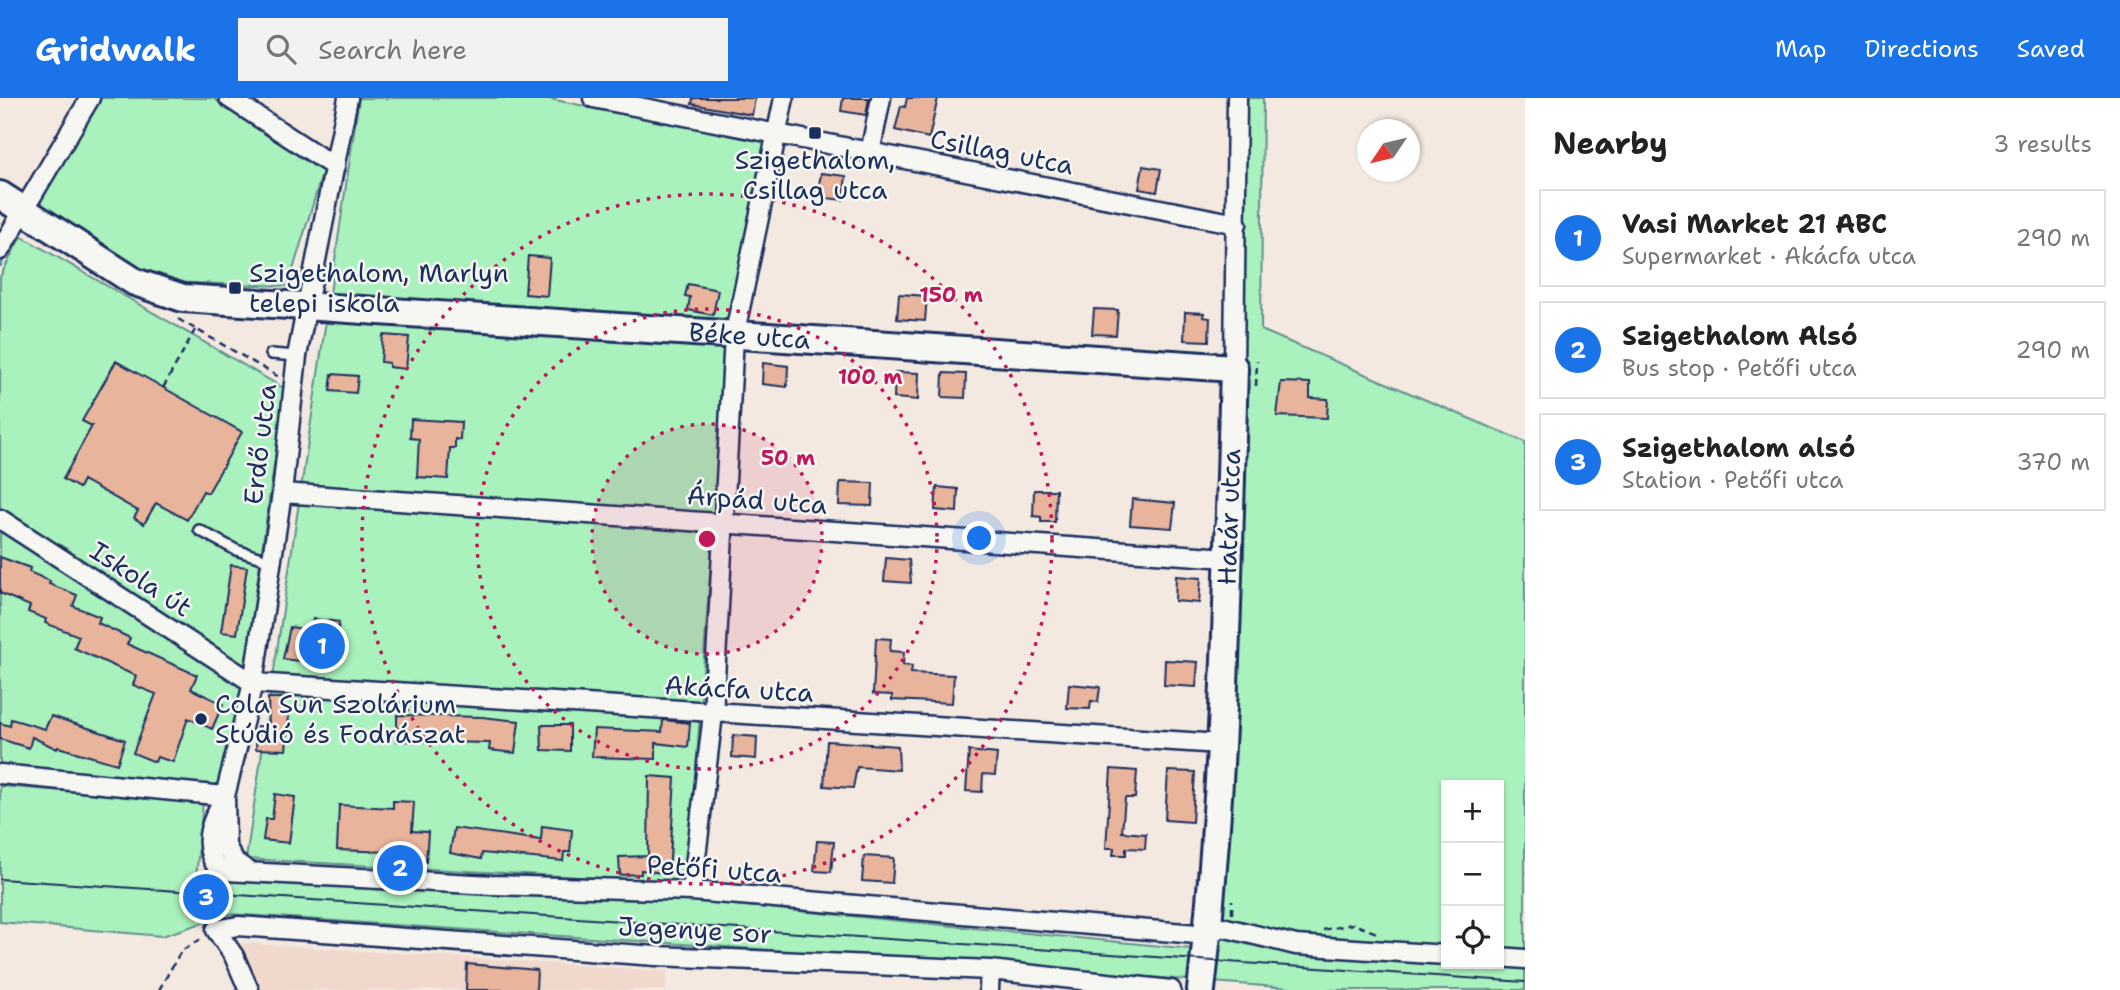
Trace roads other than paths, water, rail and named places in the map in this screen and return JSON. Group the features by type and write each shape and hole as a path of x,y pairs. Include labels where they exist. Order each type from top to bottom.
{"street":[{"path":"0,250 90,98"},
{"path":"229,98 335,167"},
{"name":"Erdő utca","path":"221,869 208,850 209,834 225,796 253,683 282,493 297,356 348,98"},
{"name":"Csillag utca","path":"593,98 1237,224"},
{"path":"692,891 713,714 734,337 784,98"},
{"path":"870,153 881,98"},
{"name":"Határ utca","path":"1201,990 1208,935 1222,744 1234,368 1237,98"},
{"name":"Béke utca","path":"0,195 114,269 167,295 734,337 1234,368"},
{"name":"Árpád utca","path":"282,493 1228,558"},
{"name":"Iskola út","path":"0,519 253,683"},
{"name":"Akácfa utca","path":"253,683 1222,744"},
{"path":"0,775 225,796"},
{"name":"Erdő utca","path":"225,796 226,846 235,862 250,872"},
{"name":"Petőfi utca","path":"221,869 494,885 692,891 1208,935 1222,927 1296,945 1441,955"},
{"name":"Jegenye sor","path":"249,990 234,956 216,930 238,926 656,956 990,970 1171,990"},
{"path":"1504,957 1525,959"},
{"path":"989,990 990,970"}],"lane":[{"path":"271,354 297,356"},
{"path":"200,530 236,550 271,561"}],"waterway":[{"path":"0,265 6,253"}],"tram line":[{"path":"0,879 1525,982"}],"place":[{"name":"Szigethalom, Csillag utca","path":"815,133"},
{"name":"Szigethalom, Marlyn telepi iskola","path":"235,288"},
{"name":"Vasi Market 21 ABC","path":"322,646"},
{"name":"Cola Sun Szolárium Stúdió és Fodrászat","path":"201,719"},
{"name":"Szigethalom Alsó","path":"400,868"},
{"name":"Szigethalom alsó","path":"206,897"}]}
